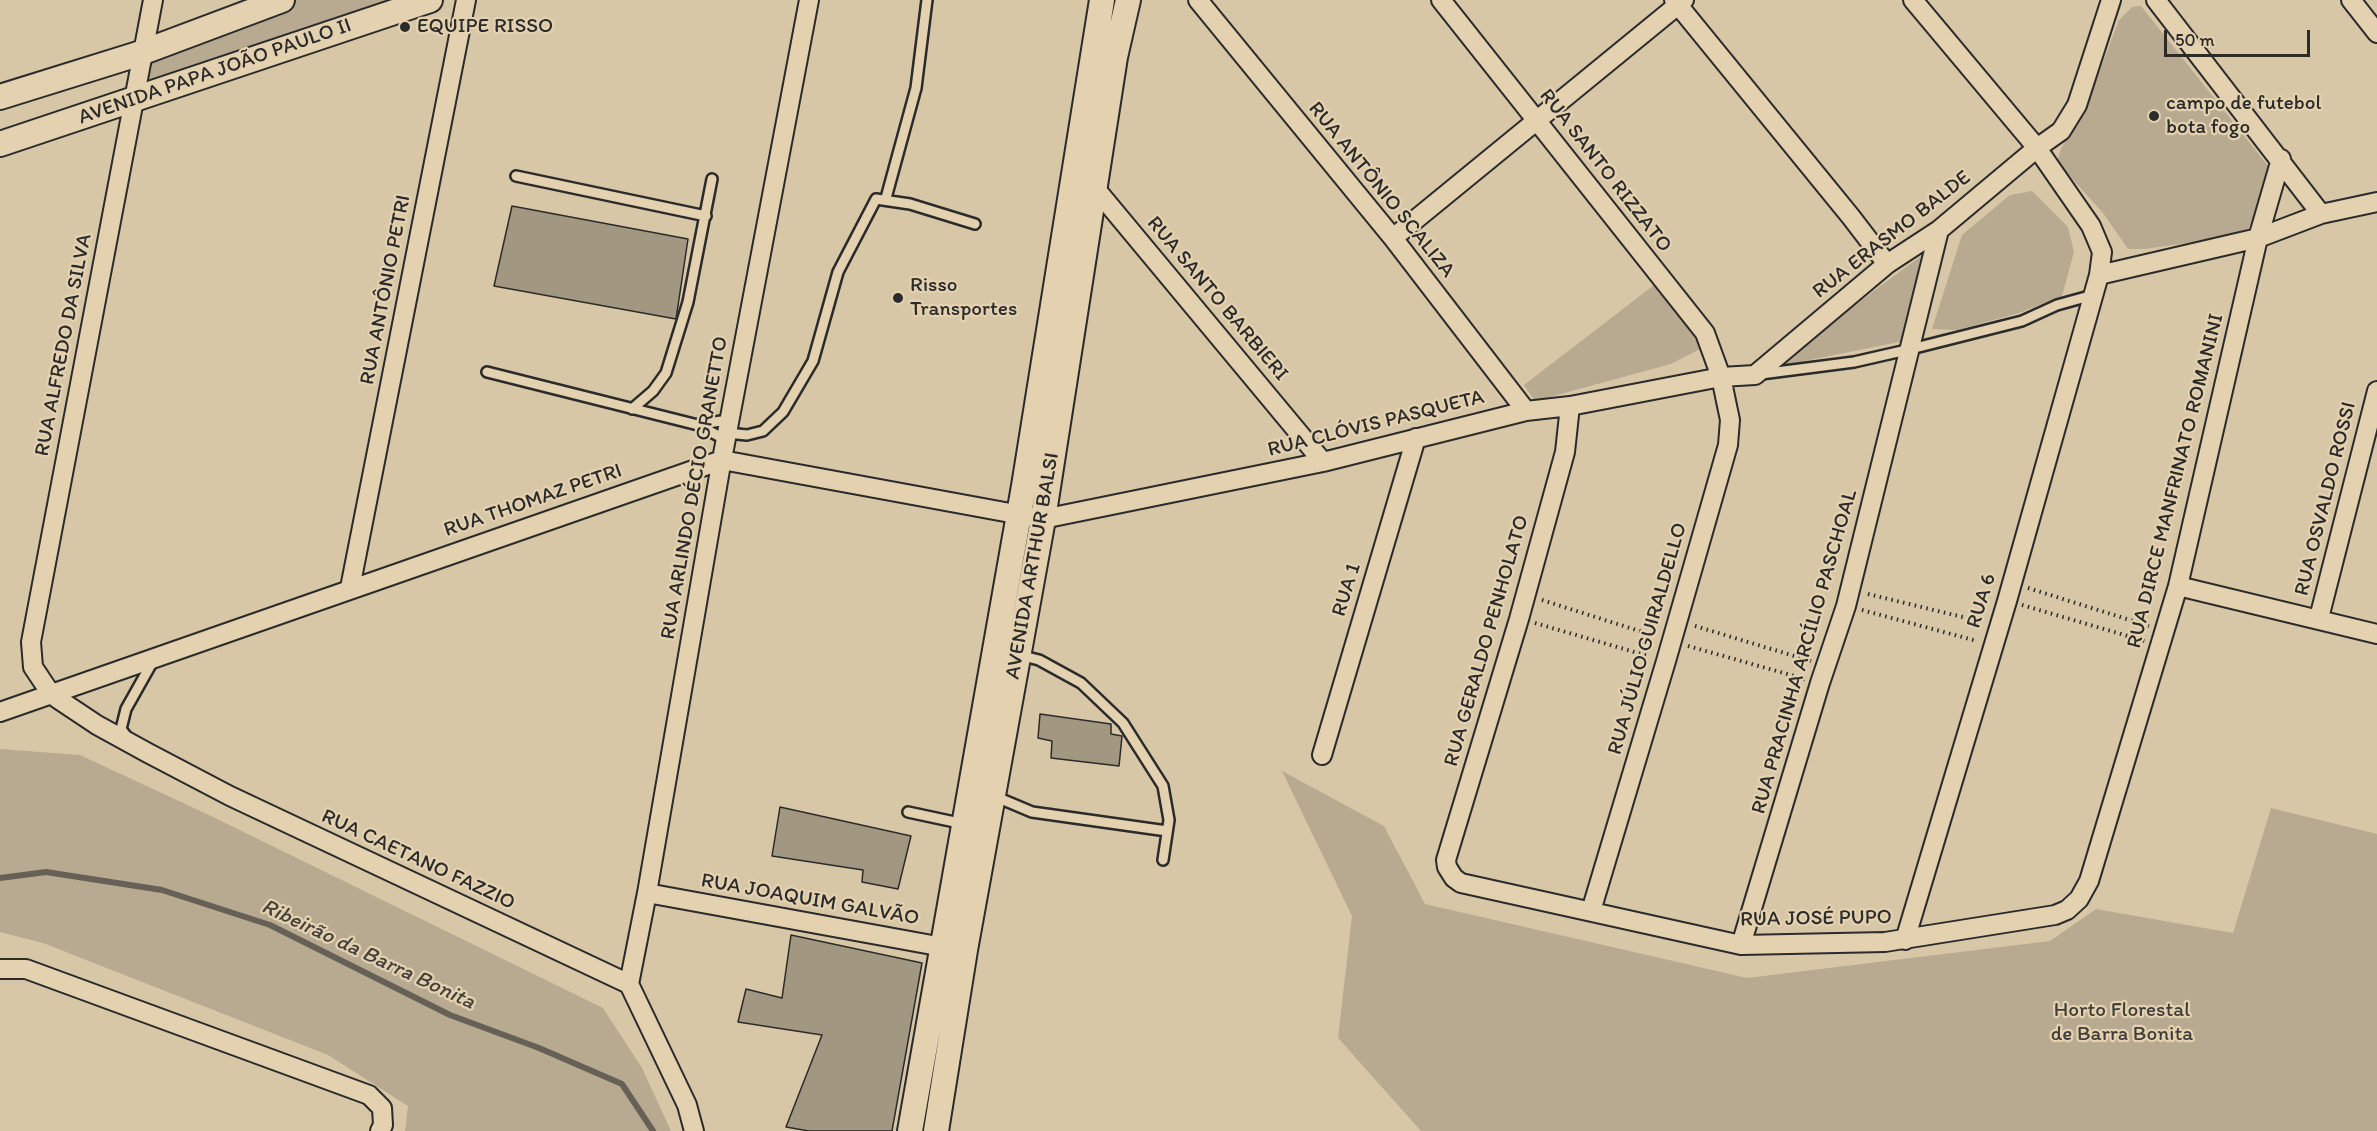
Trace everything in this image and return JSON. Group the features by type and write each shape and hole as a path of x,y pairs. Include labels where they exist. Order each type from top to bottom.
{"main road":[{"name":"AVENIDA PAPA JOÃO PAULO II","path":"0,97 143,52 282,0"},
{"name":"AVENIDA PAPA JOÃO PAULO II","path":"0,144 430,0"},
{"name":"AVENIDA ARTHUR BALSI","path":"910,1131 953,948 993,795 1018,515 1102,0"},
{"name":"AVENIDA ARTHUR BALSI","path":"936,1131 964,824 1043,519 1115,57 1128,0"}],"street":[{"name":"RUA ALFREDO DA SILVA","path":"51,694 33,667 31,642 153,0"},
{"name":"RUA ANTÔNIO PETRI","path":"350,588 466,0"},
{"name":"RUA ARLINDO DÉCIO GRANETTO","path":"629,984 647,894 727,431 809,0"},
{"name":"RUA ANTÔNIO SCALIZA","path":"1198,0 1393,238 1526,411"},
{"name":"RUA SANTO RIZZATO","path":"1441,0 1705,333 1721,377"},
{"name":"RUA 6","path":"1905,940 2007,601 2099,275 2102,252 2091,226 2037,148 1913,0"},
{"name":"RUA ERASMO BALDE","path":"1755,375 1887,264 1939,230 2037,148 2061,131 2077,105 2111,0"},
{"path":"2156,0 2281,159 2321,214"},
{"path":"2351,0 2377,33"},
{"path":"1393,238 1537,122 1679,2 1887,264"},
{"name":"RUA DIRCE MANFRINATO ROMANINI","path":"2067,910 2079,899 2089,881 2178,586 2258,238 2281,159"},
{"name":"RUA SANTO BARBIERI","path":"1074,167 1095,187 1323,462"},
{"path":"2099,275 2258,238 2321,214 2377,202"},
{"name":"RUA PRACINHA ARCÍLIO PASCHOAL","path":"1742,945 1820,683 1848,598 1939,230"},
{"path":"1721,377 1755,375"},
{"name":"RUA CLÓVIS PASQUETA","path":"1043,519 1323,462 1526,411 1570,406 1721,377"},
{"name":"RUA JÚLIO GUIRALDELLO","path":"1591,912 1728,445 1730,420 1721,377"},
{"name":"RUA OSVALDO ROSSI","path":"2319,618 2377,391"},
{"name":"RUA GERALDO PENHOLATO","path":"1461,883 1450,874 1446,860 1526,595 1565,452 1570,406"},
{"name":"RUA 1","path":"1322,755 1416,438"},
{"name":"RUA THOMAZ PETRI","path":"0,712 722,460 1043,519"},
{"path":"2178,586 2319,618 2377,634"},
{"name":"RUA CAETANO FAZZIO","path":"51,694 97,725 230,796 629,984"},
{"name":"RUA JOSÉ PUPO","path":"1461,883 1742,945 1793,946 1905,940 2055,915 2067,910"},
{"name":"RUA JOAQUIM GALVÃO","path":"647,894 953,948"},
{"path":"0,969 26,969 369,1095 382,1108 383,1125 380,1131"},
{"path":"629,984 687,1105 694,1131"}],"lane":[{"path":"886,198 916,88 927,0"},
{"path":"516,176 706,216"},
{"path":"632,409 653,392 666,373 688,302 712,179"},
{"path":"487,372 727,431 747,435 763,431 783,412 813,361 838,272 876,199 886,198 975,224"},
{"path":"1755,375 1854,362 1911,349 2022,321 2056,305 2093,295"},
{"path":"698,424 727,431"},
{"path":"1007,653 1039,660 1081,683 1123,723 1163,786 1169,820 1163,860"},
{"path":"131,744 121,729 126,709 156,657"},
{"path":"993,795 1032,812 1167,831"},
{"path":"908,812 964,824"}],"path":[{"path":"2012,583 2162,638"},
{"path":"1526,595 1672,641 1820,683"},
{"path":"1848,598 1998,626"},
{"path":"1848,598 1992,645"},
{"path":"2007,601 2162,638"},
{"path":"1519,619 1666,661"},
{"path":"1678,621 1826,665"}],"green space":[{"path":"288,0 421,0 134,98 140,55"},
{"name":"campo de futebol bota fogo","path":"2141,6 2269,167 2269,177 2249,228 2209,240 2145,249 2128,249 2103,213 2057,162 2061,149 2089,99 2119,20 2132,7"},
{"path":"2032,191 2068,227 2074,252 2062,296 2019,313 1957,330 1932,329 1962,235 2010,195"},
{"path":"1921,256 1904,341 1770,368"},
{"path":"1654,285 1699,341 1700,349 1671,364 1535,401 1524,385"},
{"path":"0,749 80,755 209,815 603,1008 642,1068 671,1131 405,1131 408,1106 328,1055 43,943 0,932"},
{"name":"Horto Florestal de Barra Bonita","path":"1282,771 1384,826 1425,904 1747,978 2050,941 2096,909 2233,933 2271,808 2377,834 2377,1131 1421,1131 1338,1038 1352,916"}],"building":[{"path":"512,206 688,239 676,319 494,286"},
{"path":"1040,714 1111,724 1111,734 1122,736 1119,766 1051,758 1052,741 1038,738"},
{"path":"780,807 911,836 898,889 862,882 863,870 772,856"},
{"path":"791,935 922,963 892,1131 809,1131 786,1127 822,1035 738,1022 746,989 782,998"}],"waterway":[{"name":"Ribeirão da Barra Bonita","path":"0,878 46,872 162,890 270,925 450,1015 539,1048 622,1084 653,1131"}],"place":[{"name":"EQUIPE RISSO","path":"405,27"},
{"name":"campo de futebol bota fogo","path":"2154,116"},
{"name":"Risso Transportes","path":"898,298"}]}
